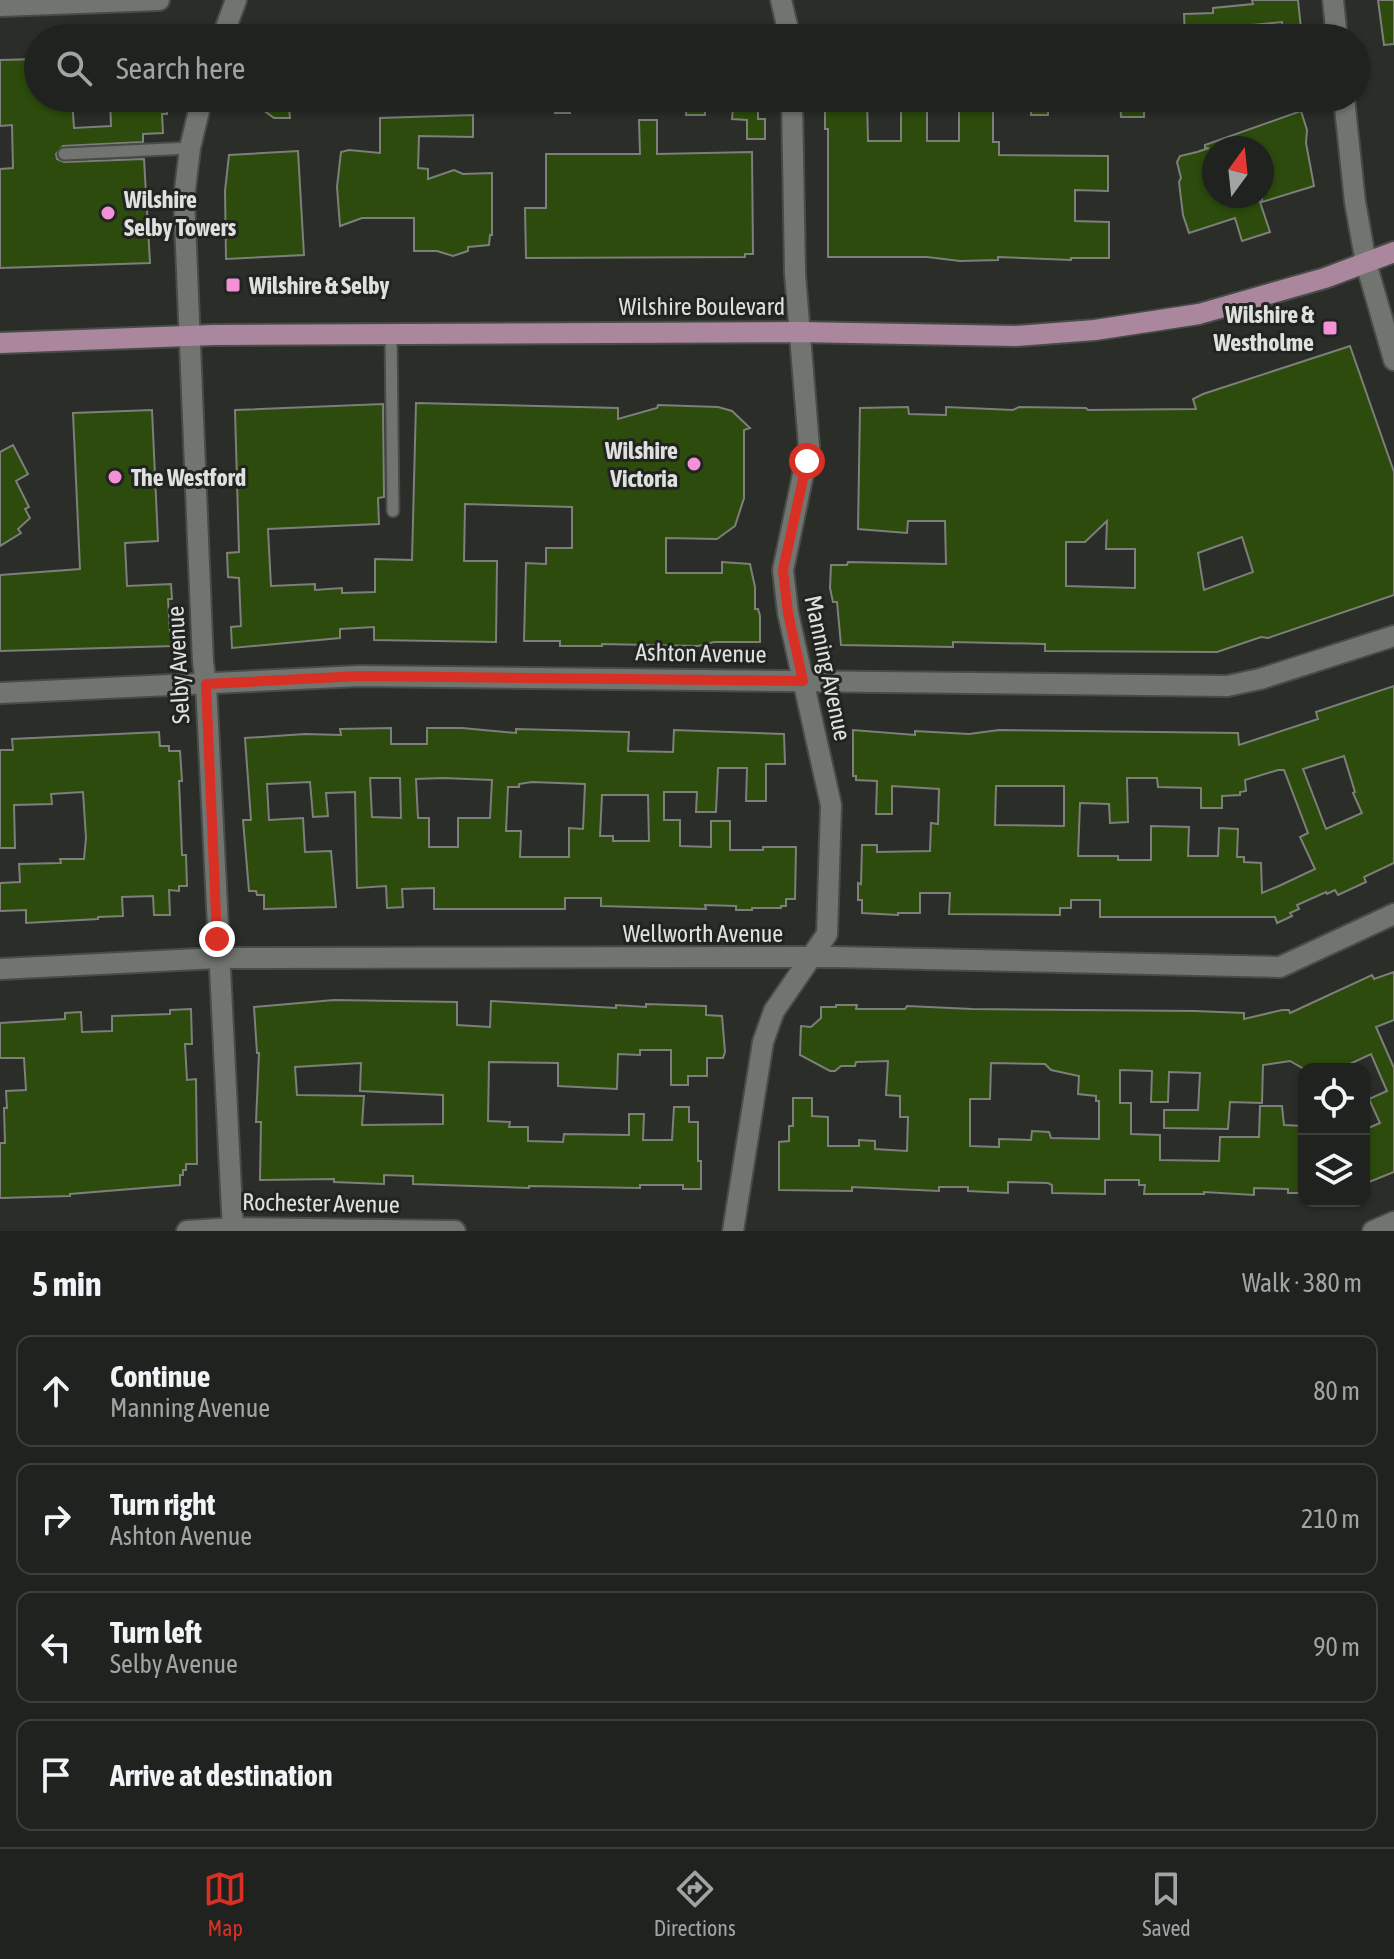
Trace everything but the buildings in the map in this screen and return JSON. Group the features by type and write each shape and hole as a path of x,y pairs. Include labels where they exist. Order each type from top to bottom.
{"main road":[{"name":"Wilshire Boulevard","path":"0,343 189,335 798,332 1016,336 1095,330 1199,314 1325,278 1394,252"}],"street":[{"path":"0,6 159,0"},
{"path":"227,24 236,0"},
{"path":"781,0 787,24"},
{"path":"1333,0 1336,24"},
{"name":"Selby Avenue","path":"199,112 190,148 184,198 203,662 233,1229"},
{"name":"Manning Avenue","path":"733,1231 763,1042 774,1011 827,934 831,805 788,613 783,570 809,446 798,332 792,112"},
{"path":"1345,112 1355,202 1366,263 1394,360"},
{"name":"Ashton Avenue","path":"0,693 360,676 1227,686 1260,679 1394,636"},
{"name":"Wellworth Avenue","path":"0,969 218,958 812,957 1280,967 1394,914"},
{"path":"1373,1231 1394,1222"},
{"name":"Rochester Avenue","path":"187,1231 455,1231"}],"lane":[{"path":"64,154 190,148"},
{"path":"391,334 393,511"}],"place":[{"name":"Wilshire Selby Towers","path":"108,213"},
{"name":"Wilshire & Selby","path":"233,285"},
{"name":"Wilshire & Westholme","path":"1330,328"},
{"name":"Wilshire Victoria","path":"694,464"},
{"name":"The Westford","path":"115,477"}],"route":[{"path":"217,939 206,684 360,676 803,681 788,613 783,570 807,461"}]}
